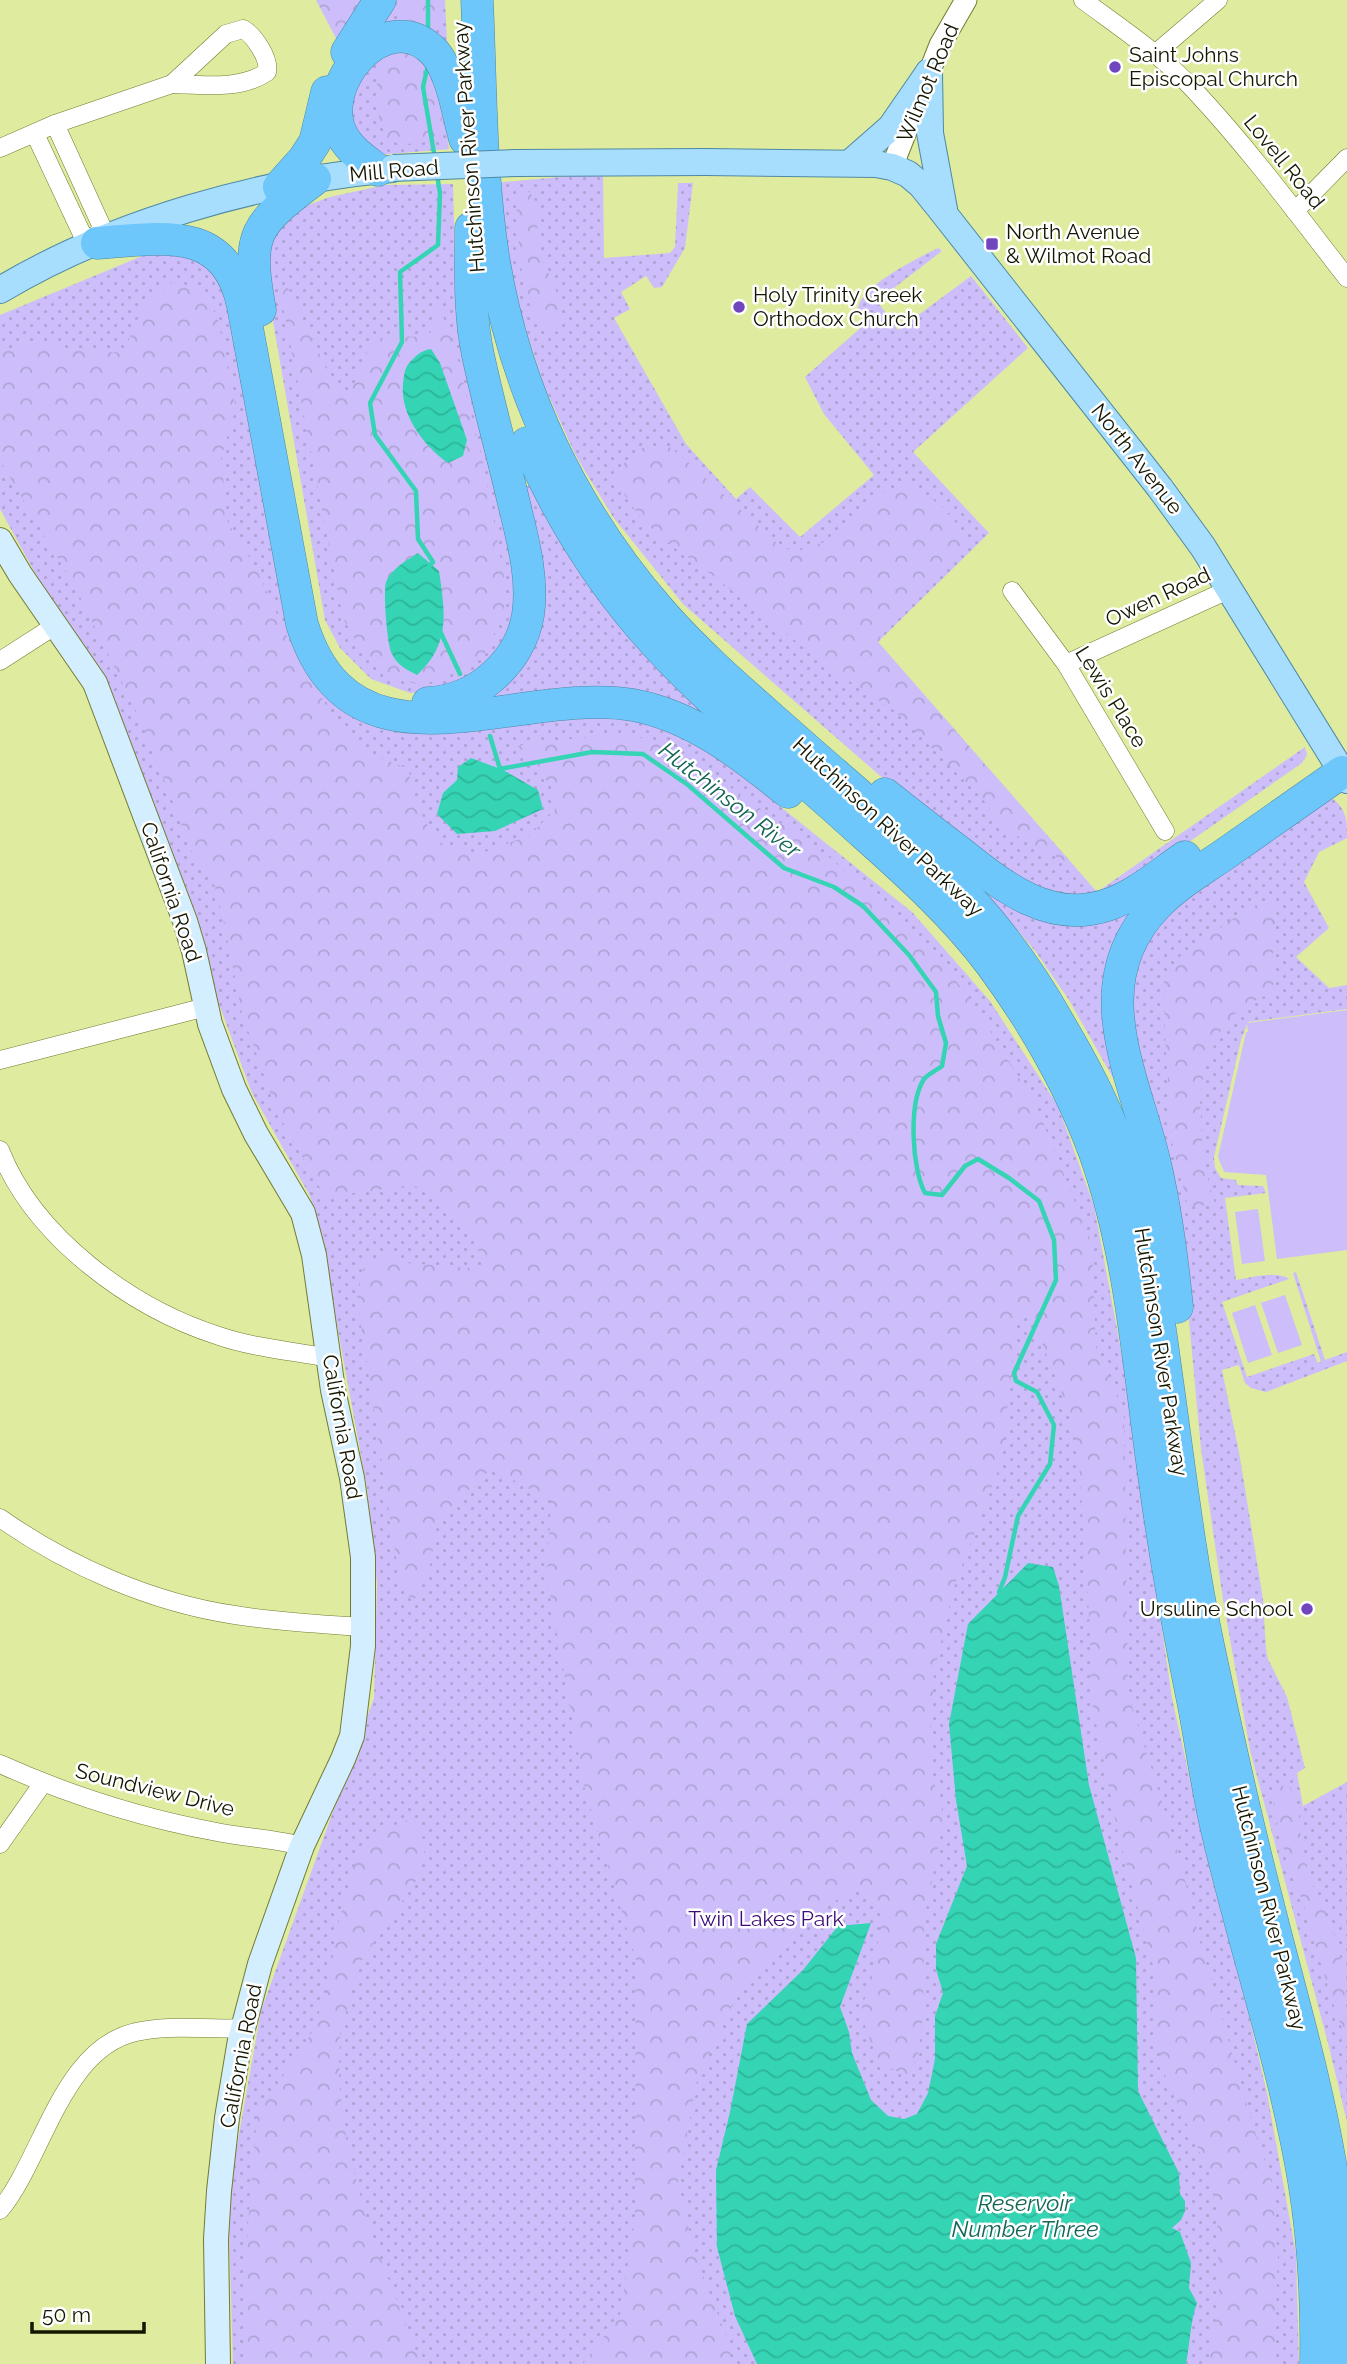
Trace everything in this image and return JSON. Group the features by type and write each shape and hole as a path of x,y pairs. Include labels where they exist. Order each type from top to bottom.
{"highway":[{"path":"279,187 310,152 319,130 330,83 380,0"},
{"name":"Hutchinson River Parkway","path":"459,0 471,228 476,269 488,326 512,407 542,476 590,561 641,627 678,666 916,881 975,943 1028,1019 1072,1099 1094,1152 1112,1213 1129,1299 1166,1558 1218,1833 1286,2098 1303,2177 1313,2258 1316,2364"},
{"name":"Hutchinson River Parkway","path":"478,0 486,183 492,249 512,340 534,405 573,488 623,565 684,636 932,862 982,913 1039,991 1087,1072 1102,1102 1124,1160 1147,1246 1196,1584 1236,1773 1328,2150 1343,2258 1346,2364"},
{"path":"386,169 346,142 339,128 336,109 351,65 367,47 382,36 408,35 437,54 466,139"},
{"path":"316,179 279,207 262,227 253,251 256,288 322,631 332,654 360,684 383,696 410,703 452,699 487,682 518,646 528,617 529,583 524,544 473,326 471,228"},
{"path":"97,243 187,240 211,251 221,259 234,278 243,306 302,624 318,662 347,694 382,713 418,719 602,702 635,705 674,717 708,733 753,765 975,943"},
{"path":"756,704 855,769 1009,889 1037,904 1064,909 1105,906 1130,894 1340,769"},
{"path":"1196,1584 1190,1418 1173,1262 1154,1162 1118,1024 1118,979 1128,947 1137,931 1167,895 1340,769"}],"main road":[{"path":"850,163 891,127 929,72"},
{"path":"929,72 930,133 946,215"},
{"name":"Mill Road","path":"0,290 97,243 184,211 316,179 386,169 516,163 850,163 892,166"},
{"name":"North Avenue","path":"892,166 921,185 946,215 1160,488 1230,589 1340,769"},
{"name":"California Road","path":"0,540 95,683 185,920 206,1007 222,1058 256,1134 303,1213 313,1255 333,1390 360,1531 363,1557 362,1627 359,1687 352,1736 344,1759 302,1846 260,1964 242,2028 227,2118 219,2190 216,2239 218,2364"}],"street":[{"name":"Wilmot Road","path":"892,166 929,72 948,30 966,0"},
{"name":"Lovell Road","path":"1083,0 1155,54 1194,89 1347,278"},
{"path":"1155,54 1218,0"},
{"path":"0,148 55,124 172,83 239,83 259,78 267,72 269,66 249,32 236,30 226,34 172,83"},
{"path":"35,134 82,234 97,243 101,225 55,124"},
{"path":"1294,211 1347,158"},
{"path":"59,185 79,177"},
{"name":"Owen Road","path":"1066,664 1230,589"},
{"name":"Lewis Place","path":"1012,592 1066,664 1166,831"},
{"path":"0,661 55,625"},
{"path":"0,1060 206,1007"},
{"path":"0,1150 17,1185 46,1223 77,1254 145,1304 219,1337 329,1358"},
{"path":"0,1518 40,1543 87,1567 188,1605 233,1615 362,1627"},
{"name":"Soundview Drive","path":"0,1764 78,1797 223,1833 302,1846"},
{"path":"0,1844 43,1783"},
{"path":"0,2210 71,2084 96,2053 124,2035 146,2030 242,2028"}],"green space":[{"path":"316,0 364,0 339,44"},
{"path":"388,0 445,0 448,60 365,41"},
{"path":"398,0 439,0 440,19 436,28 411,21 403,13"},
{"path":"377,49 422,49 441,89 449,149 379,155 362,150 346,96"},
{"path":"405,49 430,79 439,97 442,120 435,141 407,144 391,142 379,121 376,70 382,58"},
{"path":"603,173 604,258 670,253 675,247 678,183 693,183 685,248 662,287 654,288 646,276 621,292 630,309 614,318 686,444 736,499 750,487 800,537 874,475 824,414 805,377 866,323 858,309 861,300 879,282 938,248 942,251 877,301 898,330 971,276 1028,348 913,452 989,533 878,642 1097,892 1305,747 1307,755 1302,763 1136,879 1104,896 1047,898 902,795 683,604 613,517 576,456 544,386 516,300 494,183"},
{"path":"453,184 456,297 515,566 517,604 499,653 449,690 410,693 371,679 340,648 325,620 263,264 280,221 297,209 330,197 385,185"},
{"path":"528,191 537,204 538,242 560,306 559,331 551,333 530,306 523,276 516,198"},
{"name":"Twin Lakes Park","path":"171,249 206,262 226,284 270,531 363,719 421,733 569,716 631,716 673,732 727,764 912,912 990,1001 1058,1106 1094,1206 1123,1361 1172,1698 1211,1875 1243,1990 1267,2093 1296,2254 1299,2364 233,2364 228,2196 261,2011 374,1698 377,1584 367,1488 321,1238 310,1196 252,1093 216,996 187,891 103,672 40,582 0,509 0,315 147,254"},
{"path":"172,282 196,287 206,294 218,320 236,408 221,458 228,523 256,568 288,639 335,721 367,753 409,769 412,794 435,841 479,854 530,835 556,809 552,787 518,746 579,738 631,736 668,743 830,858 907,926 968,995 1036,1105 1092,1244 1096,1348 1124,1413 1128,1693 1180,1860 1201,1945 1271,2180 1278,2256 1274,2364 1209,2364 1219,2290 1217,2213 1212,2179 1166,2078 1157,2043 1155,1973 1118,1833 1091,1698 1090,1630 1079,1463 1071,1416 1028,1308 1017,1318 1002,1460 953,1590 934,1673 929,1763 944,1817 924,1922 923,2015 919,2050 909,2077 880,2063 866,2031 862,2008 874,1967 883,1911 858,1887 832,1903 743,1982 697,2081 678,2183 694,2252 730,2346 731,2364 583,2364 620,2315 635,2219 636,1959 585,1790 547,1578 551,1501 492,1468 438,1519 430,1565 413,1603 399,1577 357,1298 365,1262 387,1254 407,1263 483,1269 480,1254 467,1230 458,1220 414,1185 325,1197 276,1110 242,1013 213,880 194,857 143,725 73,583 0,461 0,351 39,341 73,350 123,353 141,311"},
{"path":"287,286 328,372 347,393 356,380 365,356 375,343 392,337 426,337 436,326 435,296 455,348 484,467 506,588 503,615 484,655 427,684 416,684 394,677 364,656 343,618 281,296","holes":["440,582 441,600 401,667 391,653 386,620 385,583"]},
{"path":"668,446 780,546 795,552 824,542 876,497 905,483 934,500 948,513 965,542 886,623 878,642 1072,864 1032,846 1000,824 982,798 895,711 831,669 702,567 659,537 630,504 613,474 640,448"},
{"path":"530,485 722,728 685,712 463,708 514,666 522,488"},
{"path":"1333,799 1345,816 1347,838 1319,852 1304,882 1329,928 1296,957 1329,988 1347,985 1347,1009 1248,1022 1241,1040 1214,1157 1215,1168 1221,1178 1236,1180 1238,1185 1263,1186 1266,1193 1225,1198 1236,1280 1270,1275 1289,1279 1222,1302 1247,1377 1314,1354 1318,1363 1321,1362 1293,1273 1296,1272 1325,1360 1347,1352 1347,1361 1266,1392 1251,1388 1245,1383 1239,1365 1222,1370 1239,1452 1263,1599 1266,1650 1287,1697 1305,1768 1297,1773 1303,1806 1347,1782 1347,2122 1250,1750 1224,1606 1201,1449 1188,1310 1128,1021 1139,950 1164,914 1324,802"},
{"path":"1177,873 1129,925 1117,1085 1069,1000 1036,952 973,877 1037,911"},
{"path":"1260,903 1274,905 1278,919 1273,935 1273,992 1246,1005 1225,1022 1206,1063 1200,1098 1203,1161 1215,1204 1188,1208 1172,1143 1164,980 1178,958 1241,913"},
{"path":"1347,1010 1347,1250 1277,1259 1266,1175 1224,1172 1218,1157 1248,1032 1247,1023"},
{"path":"1258,1209 1265,1261 1242,1264 1235,1212"},
{"path":"1285,1295 1302,1345 1278,1353 1261,1303"},
{"path":"1255,1305 1272,1355 1248,1363 1232,1313"},
{"path":"1279,1786 1290,1787 1294,1796 1299,1814 1304,1860 1336,1940 1345,1990 1347,2041 1280,1837 1273,1791"},
{"path":"414,1818 426,1846 415,1883 359,1964 340,2034 339,2081 347,2145 369,2228 421,2364 245,2364 248,2225 257,2115 311,2034 328,1989 338,1925 355,1861 387,1828"}],"water":[{"path":"431,349 440,363 467,440 463,456 448,463 430,448 415,429 403,396 407,366 419,354"},
{"path":"418,553 439,571 444,614 436,651 417,675 399,664 392,654 385,596 386,582 392,573"},
{"path":"471,758 503,770 538,790 543,809 495,831 457,834 437,814 443,793 457,780 458,767"},
{"name":"Reservoir Number Three","path":"1028,1563 1053,1567 1059,1586 1089,1785 1136,1958 1138,2091 1179,2173 1180,2194 1185,2201 1181,2220 1172,2228 1180,2232 1191,2263 1189,2288 1197,2303 1186,2364 757,2364 735,2316 717,2247 716,2170 747,2024 803,1970 838,1926 871,1923 840,2007 849,2032 852,2053 871,2100 888,2116 904,2119 917,2114 928,2093 935,2059 935,2016 943,1993 936,1969 936,1944 967,1866 956,1800 949,1724 968,1624"}],"waterway":[{"name":"Hutchinson River","path":"428,0 428,34"},
{"name":"Hutchinson River","path":"428,65 423,87 435,159"},
{"name":"Hutchinson River","path":"427,569 433,562 418,539 416,491 375,435 370,403 402,342 400,272 438,245 440,193 437,175"},
{"name":"Hutchinson River","path":"440,631 460,674"},
{"name":"Hutchinson River","path":"490,736 500,769 592,752 643,754 688,785 784,868 834,887 863,906 909,955 936,992 938,1016 946,1043 942,1066 924,1079 919,1090 914,1120 917,1169 925,1193 942,1195 965,1166 978,1159 1039,1201 1054,1240 1056,1280 1014,1373 1016,1381 1037,1392 1054,1425 1050,1464 1018,1516 1005,1577 999,1592"}],"place":[{"name":"Saint Johns Episcopal Church","path":"1115,67"},
{"name":"North Avenue & Wilmot Road","path":"992,244"},
{"name":"Holy Trinity Greek Orthodox Church","path":"739,307"},
{"name":"Ursuline School","path":"1307,1609"}]}
